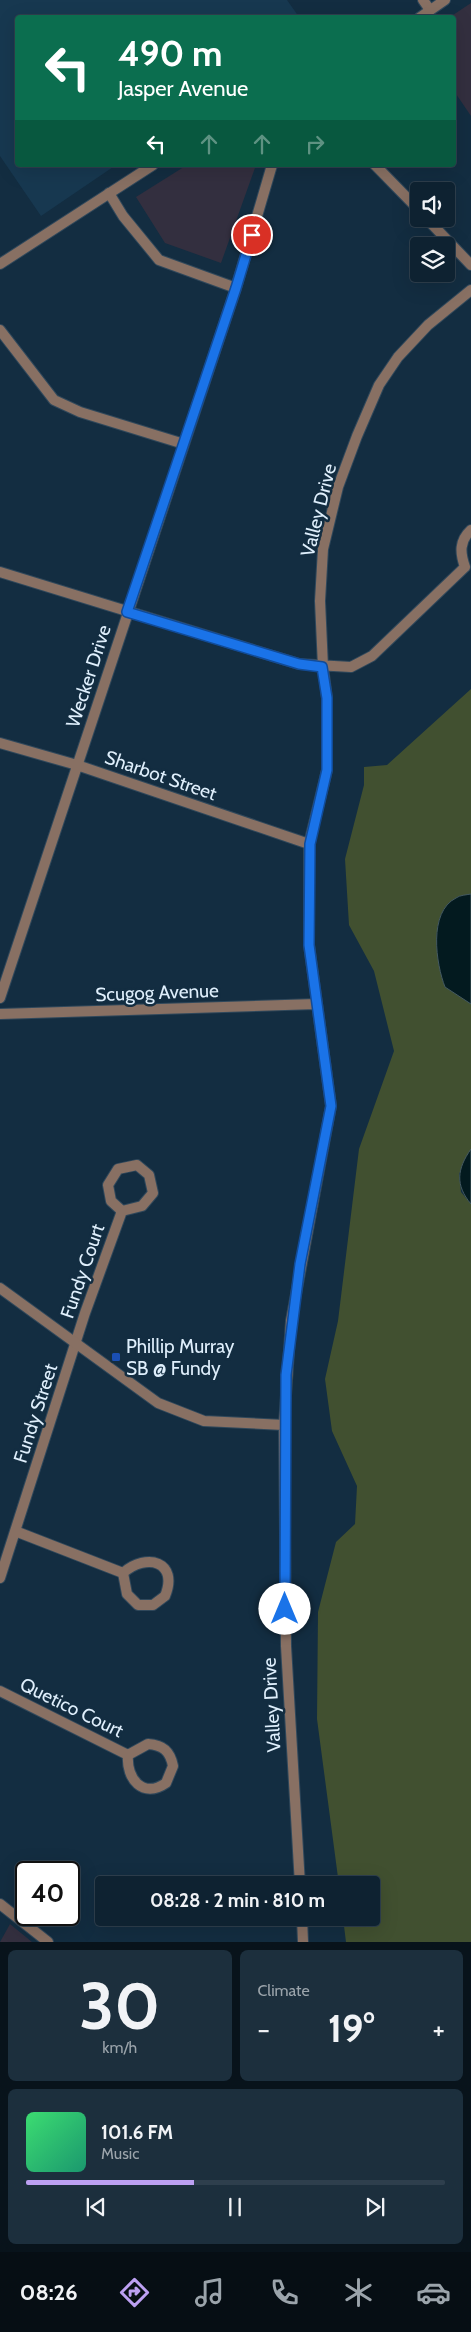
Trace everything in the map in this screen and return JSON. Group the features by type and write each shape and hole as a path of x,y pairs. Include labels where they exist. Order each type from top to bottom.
{"street":[{"path":"423,0 430,10"},
{"path":"424,15 445,0"},
{"path":"0,264 150,167"},
{"name":"Wecker Drive","path":"0,998 236,288 271,167"},
{"path":"377,167 410,201"},
{"path":"109,194 123,216 159,260 236,288"},
{"path":"435,227 471,265"},
{"name":"Valley Drive","path":"299,1876 286,1646 284,1425 291,1321 331,1106 309,945 310,844 327,770 327,698 322,667 320,601 323,549 338,487 379,385 398,357 428,325 471,290"},
{"path":"0,330 34,378 54,400 80,412 184,444"},
{"path":"0,572 299,664 322,667 351,667 372,656 468,568 461,555 462,543 471,530"},
{"name":"Sharbot Street","path":"0,743 77,765 310,844"},
{"name":"Scugog Avenue","path":"0,1014 316,1004"},
{"name":"Fundy Court","path":"137,1165 149,1175 153,1193 142,1206 122,1211 111,1201 108,1185 118,1169 137,1165"},
{"name":"Fundy Court","path":"76,1344 122,1211"},
{"path":"0,1288 158,1402 204,1421 284,1425"},
{"name":"Fundy Street","path":"0,1578 76,1344"},
{"path":"15,1532 122,1573"},
{"path":"148,1561 162,1566 169,1580 165,1596 153,1606 138,1605 127,1594 122,1573 141,1562 148,1561"},
{"name":"Quetico Court","path":"0,1691 128,1755"},
{"name":"Quetico Court","path":"148,1744 158,1745 166,1750 171,1757 173,1766 171,1776 160,1787 143,1789 137,1785 129,1772 128,1755 148,1744"},
{"path":"0,1904 48,1942"},
{"path":"302,1926 303,1942"}],"shaded area":[{"path":"0,0 287,0 298,15 15,15 15,167 113,167 41,216 0,156"},
{"path":"471,3 471,116 456,94 456,15 453,15"},
{"path":"184,167 255,167 221,263 165,243 136,197"},
{"path":"471,894 471,1004 445,987 439,965 437,939 441,915 447,905 458,897"},
{"path":"471,1149 471,1204 462,1190 460,1177 463,1163"},
{"path":"10,1924 32,1942 0,1942"}],"green space":[{"path":"471,689 471,894 458,897 447,905 441,915 438,926 437,952 445,987 471,1004 471,1149 459,1174 461,1192 471,1204 471,1942 346,1942 344,1926 380,1926 380,1876 338,1876 317,1719 318,1612 336,1542 355,1524 357,1486 332,1431 325,1379 338,1321 359,1149 394,1051 374,971 349,925 345,859 364,785 364,767 387,765"}],"place":[{"name":"Phillip Murray SB @ Fundy","path":"116,1357"}],"route":[{"path":"252,235 127,612 299,664 322,667 327,698 327,770 310,844 309,945 331,1106 300,1264 291,1321 286,1375 284,1425 285,1609"}]}
